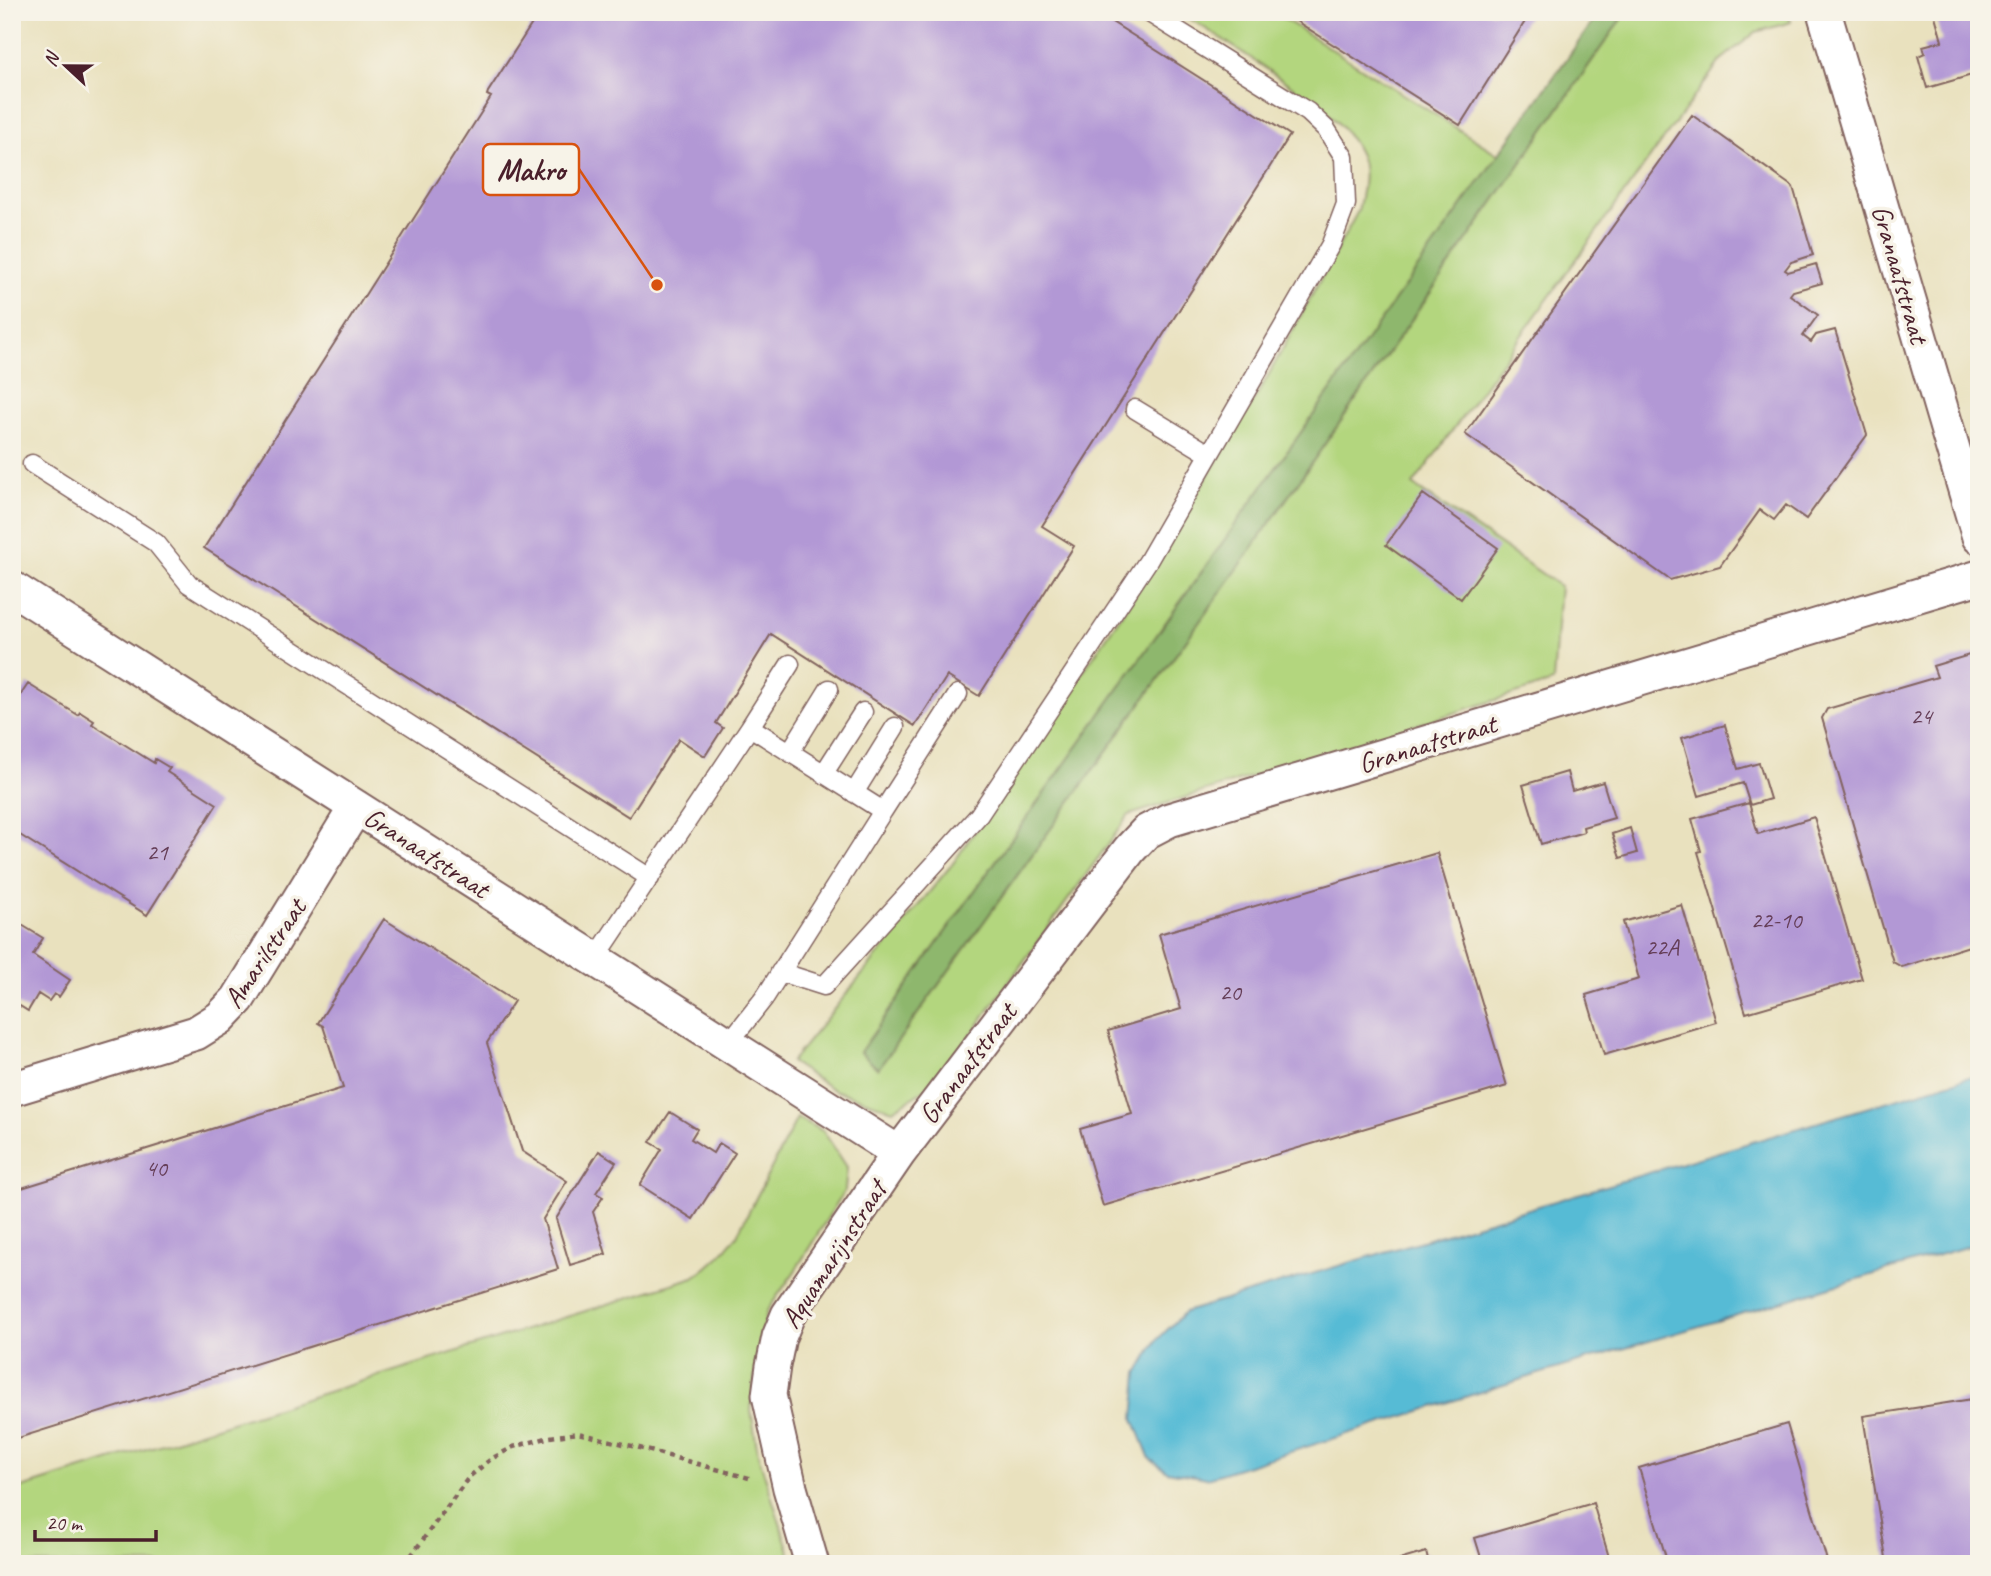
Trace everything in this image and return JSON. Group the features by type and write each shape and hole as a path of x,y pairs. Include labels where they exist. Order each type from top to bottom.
{"street":[{"name":"Granaatstraat","path":"1824,12 1979,537"},
{"name":"Granaatstraat","path":"12,588 899,1153 1130,849 1146,832 1168,820 1979,577"},
{"name":"Amarilstraat","path":"12,1089 196,1033 220,1018 238,999 356,807"},
{"name":"Aquamarijnstraat","path":"812,1564 789,1488 769,1395 779,1337 788,1315 899,1153"}],"lane":[{"path":"780,972 824,985 979,815 1149,561 1331,244 1346,204 1344,157 1326,129 1308,112 1148,12"},
{"path":"1135,409 1209,454"},
{"path":"32,464 156,543 189,584 650,878"},
{"path":"596,960 790,664"},
{"path":"790,752 829,689"},
{"path":"728,1044 765,997 958,694"},
{"path":"824,774 863,712"},
{"path":"750,727 883,811"},
{"path":"854,793 895,727"}],"path":[{"path":"405,1564 469,1477 491,1459 513,1447 550,1437 578,1433 789,1488"}],"green space":[{"path":"1179,12 1273,12 1499,155 861,1051 878,1069 1246,557 1626,12 1788,12 1791,22 1756,32 1721,60 1413,485 1560,586 1553,682 1129,815 937,1082 893,1110 834,1090 791,1062 954,862 1133,598 1263,385 1358,211 1363,182 1362,160 1344,130 1324,110 1301,93"},
{"path":"1600,12 1626,12 1246,557 878,1069 860,1052"},
{"path":"797,1118 823,1131 847,1167 845,1190 767,1311 756,1363 751,1410 758,1454 793,1564 12,1564 12,1491 694,1277 718,1258 737,1235"}],"water":[{"path":"1979,1074 1979,1243 1535,1375 1207,1478 1167,1471 1150,1459 1134,1419 1138,1373 1157,1340 1185,1312"}],"building":[{"path":"544,12 1096,12 1290,135 1042,526 1074,546 979,696 947,676 915,726 771,634 716,723 723,728 705,756 679,739 629,817 204,548 491,97 487,95 488,92 535,19 538,22"},
{"path":"1282,12 1531,12 1460,125"},
{"path":"1934,12 1979,12 1979,73 1927,88 1918,56 1925,53 1923,46 1942,41"},
{"path":"1692,115 1793,187 1813,255 1791,262 1785,270 1788,272 1816,264 1822,283 1793,291 1790,295 1818,315 1803,336 1811,342 1816,335 1835,330 1867,435 1806,519 1786,505 1774,520 1760,510 1720,566 1670,580 1465,434"},
{"path":"1423,494 1498,548 1461,599 1386,545"},
{"path":"1979,652 1979,943 1902,967 1893,962 1822,718 1827,709 1937,677 1933,666"},
{"path":"28,684 78,715 80,712 94,721 92,724 154,763 155,759 170,768 167,772 217,804 147,915 12,830 12,708"},
{"path":"1725,725 1738,769 1759,763 1770,799 1750,805 1743,783 1699,796 1682,738"},
{"path":"1567,772 1572,791 1603,782 1614,818 1583,827 1584,832 1541,844 1523,785"},
{"path":"1749,803 1758,834 1814,817 1862,979 1746,1013 1698,852 1701,851 1692,819"},
{"path":"1630,828 1637,853 1620,858 1612,834"},
{"path":"1437,853 1507,1086 1103,1206 1080,1129 1132,1114 1108,1031 1181,1009 1159,934"},
{"path":"1682,905 1716,1022 1604,1055 1586,995 1639,979 1623,922"},
{"path":"12,919 43,938 33,955 70,980 59,997 54,994 49,1001 38,994 28,1011 12,1001"},
{"path":"384,919 514,1001 487,1043 522,1151 567,1181 543,1219 558,1269 12,1440 12,1191 343,1088 323,1026 318,1023"},
{"path":"670,1112 697,1129 691,1139 713,1153 719,1143 735,1153 693,1219 640,1185 662,1149 650,1142"},
{"path":"599,1151 616,1162 596,1193 603,1197 593,1212 606,1254 570,1265 556,1219"},
{"path":"1979,1398 1979,1564 1887,1564 1863,1416"},
{"path":"1787,1424 1828,1564 1668,1564 1639,1468"},
{"path":"1593,1503 1611,1564 1483,1564 1475,1538"},
{"path":"1426,1552 1429,1564 1389,1564 1389,1563"}],"place":[{"name":"Makro","path":"657,285"}]}
